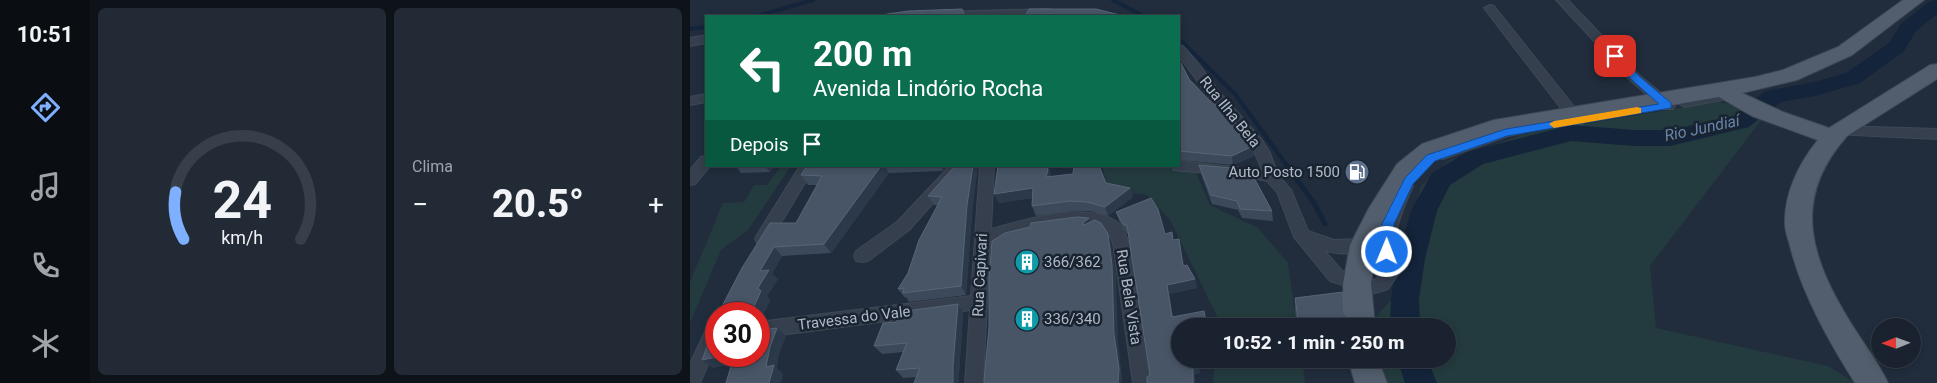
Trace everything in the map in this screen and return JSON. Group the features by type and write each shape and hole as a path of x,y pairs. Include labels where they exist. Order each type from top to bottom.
{"main road":[{"path":"1357,318 1345,279 1378,215 1406,170 1430,150 1494,128 1730,95 1812,67 1845,51 1915,0"},
{"path":"1872,383 1820,297 1805,256 1798,224 1800,194 1811,170 1836,134 1937,70"},
{"path":"1730,95 1792,124 1836,134"},
{"path":"1366,368 1371,383"}],"street":[{"path":"1562,0 1635,78 1665,103"},
{"path":"1340,249 1345,279 1372,287 1382,284 1391,273 1387,252 1388,224 1408,181 1431,158 1506,132 1575,118 1490,8"},
{"path":"943,15 1057,12"},
{"path":"690,42 705,39"},
{"name":"Rua Ilha Bela","path":"1180,51 1193,65 1217,98 1257,143 1272,177 1284,190 1300,233 1345,279"},
{"path":"690,101 705,98"},
{"path":"1836,134 1937,134"},
{"path":"690,180 705,162"},
{"path":"1180,166 1250,172 1272,177"},
{"path":"753,256 807,167"},
{"path":"862,256 903,226 958,167"},
{"name":"Rua Capivari","path":"974,383 987,167"},
{"name":"Rua Bela Vista","path":"982,237 1047,222 1091,217 1112,227 1121,242 1142,383"},
{"path":"1300,233 1323,244 1340,249 1363,245"},
{"name":"Travessa do Vale","path":"770,329 978,302"},
{"path":"691,383 705,354"}],"green space":[{"path":"1718,102 1731,104 1762,119 1650,266 1656,328 1828,366 1855,383 1385,383 1382,368 1456,368 1456,318 1375,318 1393,298 1421,186 1450,160 1528,133"},
{"path":"780,167 790,167 748,230 721,250 690,323 690,282 723,203 744,202 754,185 767,185"},
{"path":"1102,167 1194,168 1210,205 1258,228 1288,263 1296,318 1217,318 1170,220 1147,195 1109,190"},
{"path":"1214,368 1303,368 1305,383 1213,383"}],"building":[{"path":"962,9 965,15 881,15 908,11"},
{"path":"1029,9 1096,9 1120,15 1026,15"},
{"path":"1180,63 1189,79 1209,100 1229,115 1245,133 1253,146 1232,156 1180,151"},
{"path":"1199,165 1242,169 1243,172 1251,172 1272,211 1240,209 1237,201 1211,195"},
{"path":"806,167 880,167 824,244 774,247 760,271 769,270 758,288 761,291 756,302 724,302 742,268 770,223 796,223 822,176 801,175"},
{"path":"954,167 973,167 967,205 961,286 903,293 904,288 898,289 908,273 919,240 942,197 928,196"},
{"path":"998,167 1047,167 1046,177 1073,174 1074,167 1099,167 1106,183 1130,188 1105,207 1087,202 1070,201 1032,206 1033,188 994,194"},
{"path":"1151,198 1158,209 1165,234 1172,232 1173,240 1179,239 1183,266 1187,265 1195,279 1167,285 1172,317 1204,311 1205,318 1171,318 1171,368 1193,368 1193,383 1147,383 1147,377 1150,375 1127,225 1124,225 1116,212"},
{"path":"1077,217 1089,218 1083,223 1084,225 1095,220 1101,223 1108,234 1112,265 1114,334 1119,369 1118,383 984,383 989,328 989,279 992,241 1005,233 1030,227 1031,223"},
{"path":"1343,292 1344,314 1347,318 1298,318 1295,298"},
{"path":"958,304 953,383 914,383 920,368 896,370 907,343 874,346 883,323 896,322 899,312"},
{"path":"777,328 770,347 770,329"},
{"path":"774,365 769,383 726,383 731,367 770,367"}],"waterway":[{"path":"760,15 813,0"},
{"path":"1113,0 1141,15"},
{"name":"Rio Jundiaí","path":"1405,318 1405,299 1411,259 1424,211 1441,179 1475,158 1571,133 1635,138 1670,138 1741,122 1774,96 1815,89 1853,78 1897,47 1908,28 1937,5"},
{"path":"690,29 705,27"},
{"path":"1180,40 1235,94 1288,167"},
{"path":"1287,166 1314,203 1325,224"},
{"name":"Rio Jundiaí","path":"1415,368 1421,383"}],"slow traffic":[{"path":"1554,124 1637,111"}],"place":[{"name":"Auto Posto 1500","path":"1357,172"},
{"name":"366/362","path":"1027,262"},
{"name":"336/340","path":"1027,319"}],"route":[{"path":"1387,252 1388,224 1408,181 1431,158 1506,132 1668,106 1635,78 1615,56"}]}
